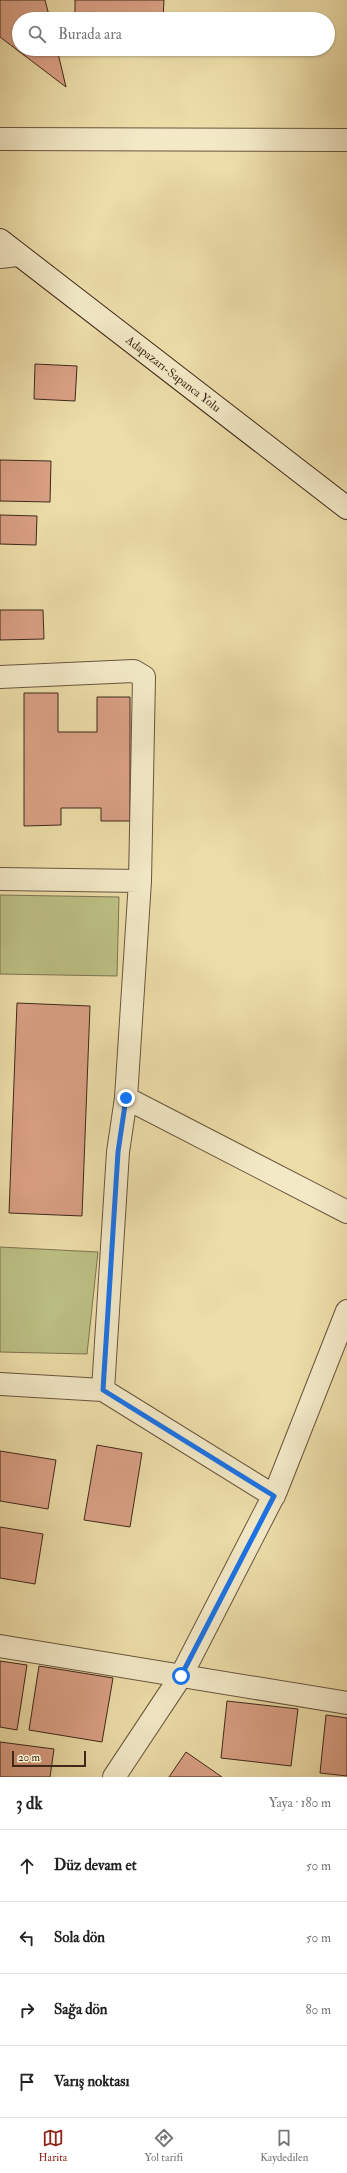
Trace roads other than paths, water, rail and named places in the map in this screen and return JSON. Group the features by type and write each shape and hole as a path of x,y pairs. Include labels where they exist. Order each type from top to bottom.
{"street":[{"path":"0,125 9,139 347,140"},
{"name":"Adapazarı-Sapanca Yolu","path":"0,240 9,256 347,508"},
{"path":"0,677 134,671 144,678 140,881 126,1098 118,1152 103,1390"},
{"path":"0,879 140,881"},
{"path":"126,1098 347,1212"},
{"path":"114,1777 181,1676 274,1496 347,1311"},
{"path":"0,1384 103,1390 274,1496"},
{"path":"0,1646 347,1703"}]}
